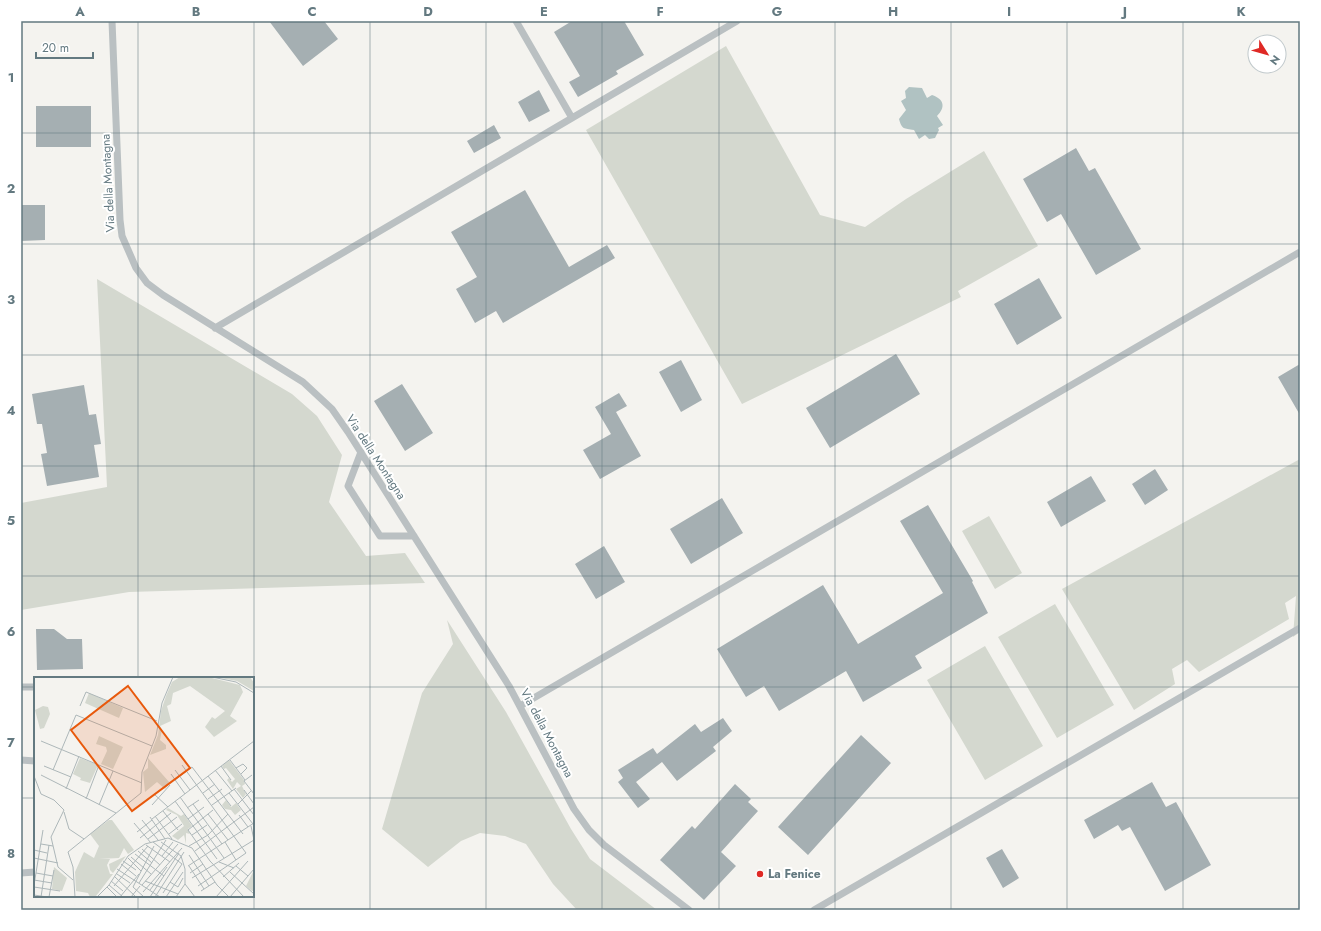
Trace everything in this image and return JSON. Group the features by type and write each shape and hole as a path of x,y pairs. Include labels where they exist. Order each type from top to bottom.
{"street":[{"name":"Via della Montagna","path":"112,21 122,236 136,268 147,283 174,303 303,382 332,409 361,452 509,686 574,809 588,830 604,845 689,910"},
{"path":"516,21 572,118"},
{"path":"215,328 735,21"},
{"path":"520,706 1300,252"},
{"path":"361,452 348,486 380,536 414,536"},
{"path":"814,910 1300,628"},
{"path":"21,687 34,687"},
{"path":"21,760 34,761"},
{"path":"21,872 34,872"}],"shaded area":[{"path":"726,46 820,215 865,227 906,199 984,151 1038,246 958,291 961,297 742,404 586,130"},
{"path":"909,87 922,88 927,98 932,95 941,101 943,106 937,116 943,125 938,128 939,130 935,138 929,139 925,135 919,139 914,130 904,128 901,125 899,119 906,110 901,101 906,98 905,91"},
{"path":"97,279 292,394 317,416 342,455 329,502 366,556 405,553 425,583 129,592 21,610 21,503 107,487"},
{"path":"1300,459 1300,632 1293,637 1296,596 1285,603 1289,619 1199,672 1187,660 1172,669 1175,684 1134,710 1062,589"},
{"path":"989,516 1022,573 995,589 962,531"},
{"path":"1055,604 1114,705 1057,738 998,637"},
{"path":"447,620 506,712 571,829 590,859 657,910 577,910 553,884 526,844 505,836 480,833 461,841 428,867 382,829 422,693 453,644"},
{"path":"985,646 1043,746 985,780 927,680"}],"building":[{"path":"269,21 324,21 338,39 303,66"},
{"path":"572,21 624,21 644,55 616,71 618,74 578,97 569,82 580,76 554,32"},
{"path":"539,90 550,111 529,122 518,102"},
{"path":"36,106 91,106 91,147 36,147"},
{"path":"494,125 501,138 474,153 467,141"},
{"path":"1076,148 1089,171 1095,168 1141,249 1096,275 1061,214 1047,222 1023,179"},
{"path":"525,190 569,267 607,245 615,258 503,323 496,311 475,323 456,289 477,277 451,232"},
{"path":"21,205 45,205 45,240 21,241"},
{"path":"1039,278 1062,318 1017,345 994,304"},
{"path":"896,354 920,394 830,448 806,408"},
{"path":"681,360 702,400 681,412 659,372"},
{"path":"1300,364 1300,415 1278,377"},
{"path":"402,384 433,433 405,451 374,401"},
{"path":"84,385 89,415 96,414 101,444 94,445 99,477 47,486 41,454 47,453 42,424 37,424 32,394"},
{"path":"619,393 627,406 616,412 641,456 600,479 583,450 611,434 595,407"},
{"path":"1155,469 1168,490 1145,505 1132,484"},
{"path":"1091,476 1106,501 1061,527 1047,502"},
{"path":"722,498 743,533 691,564 670,529"},
{"path":"928,505 973,581 972,582 988,613 915,656 922,668 863,702 846,671 779,711 764,686 746,697 717,649 823,585 858,644 943,593 900,521"},
{"path":"604,546 625,582 596,599 575,564"},
{"path":"36,629 54,629 67,639 82,639 83,669 37,670"},
{"path":"723,718 732,731 713,747 716,751 677,781 662,762 636,782 650,799 638,808 618,782 623,778 618,770 653,748 657,754 695,724 701,732"},
{"path":"861,735 891,763 808,855 778,827"},
{"path":"1152,782 1166,807 1176,802 1211,865 1165,891 1130,827 1122,831 1118,825 1094,839 1084,820"},
{"path":"735,784 751,799 748,802 758,811 721,852 736,866 704,900 660,860 692,826 695,829"},
{"path":"1002,849 1019,878 1003,888 986,858"}],"place":[{"name":"La Fenice","path":"760,874"}]}
